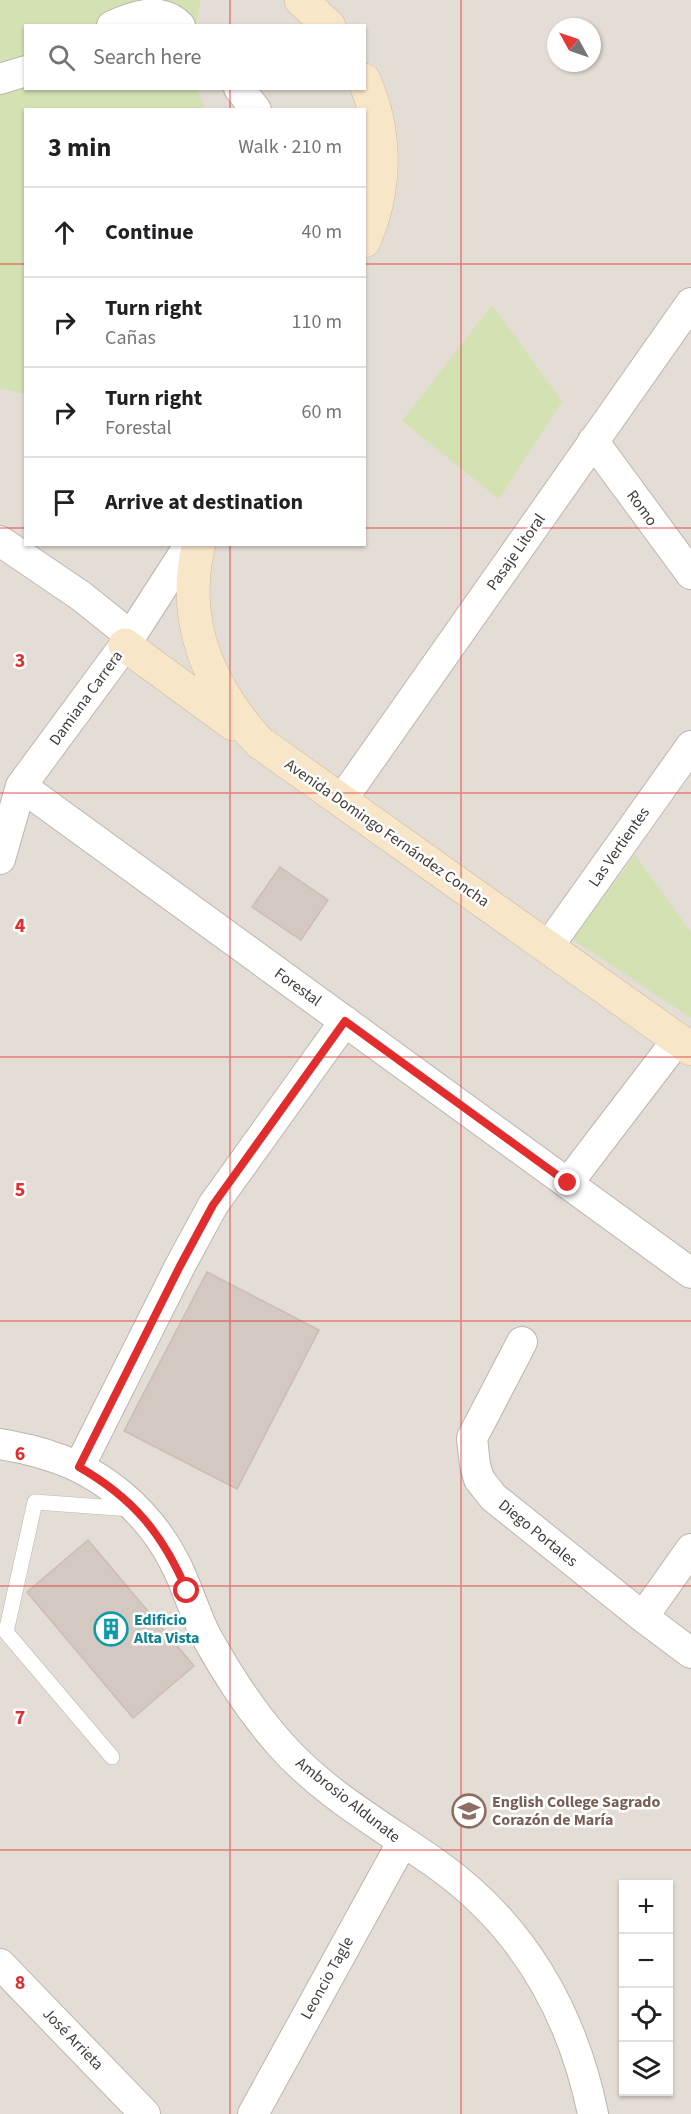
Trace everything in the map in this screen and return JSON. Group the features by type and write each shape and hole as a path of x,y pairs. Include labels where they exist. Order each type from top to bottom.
{"main road":[{"path":"301,0 327,24"},
{"path":"366,86 378,122 382,166 378,202 366,235"},
{"name":"Avenida Domingo Fernández Concha","path":"199,546 194,577 199,638 208,667 221,694 238,720 259,742 684,1044"},
{"path":"128,640 259,742"}],"street":[{"path":"117,24 147,13 173,18 178,24"},
{"path":"0,79 24,72"},
{"path":"241,90 254,108"},
{"name":"Pasaje Litoral","path":"341,801 691,303"},
{"name":"Romo","path":"593,441 691,574"},
{"path":"0,541 81,596 128,640"},
{"name":"Damiana Carrera","path":"1,847 21,786 128,640 189,546"},
{"name":"Las Vertientes","path":"548,947 691,746"},
{"name":"Forestal","path":"21,786 691,1273"},
{"path":"79,1467 213,1205 345,1021"},
{"path":"568,1183 684,1044"},
{"name":"Diego Portales","path":"522,1342 472,1438 479,1479 493,1497 642,1617 691,1653"},
{"name":"Ambrosio Aldunate","path":"0,1444 52,1456 79,1467 100,1479 137,1510 158,1534 174,1562 205,1634 228,1674 252,1711 280,1744 311,1775 402,1843 435,1863 466,1888 495,1915 520,1945 542,1977 561,2012 578,2055 594,2114"},
{"path":"642,1617 691,1550"},
{"name":"Leoncio Tagle","path":"253,2114 402,1843"},
{"name":"José Arrieta","path":"0,1964 145,2114"}],"lane":[{"path":"112,1756 6,1632 35,1503 137,1510"}],"shaded area":[{"path":"0,0 691,0 691,2114 0,2114"}],"green space":[{"path":"0,0 201,0 196,24 24,24 24,90 197,90 205,108 24,108 24,394 0,388"},
{"path":"492,305 562,401 499,499 402,421"},
{"path":"635,855 691,932 691,1018 572,939"}],"building":[{"path":"280,867 328,900 301,940 252,907"},
{"path":"207,1272 319,1330 237,1489 124,1431"},
{"name":"Edificio Alta Vista","path":"88,1540 194,1666 133,1718 27,1592"}],"place":[{"name":"Edificio Alta Vista","path":"111,1629"},
{"name":"English College Sagrado Corazón de María","path":"469,1811"}],"route":[{"path":"187,1591 158,1534 119,1494 100,1479 79,1467 213,1205 345,1021 568,1183"}]}
